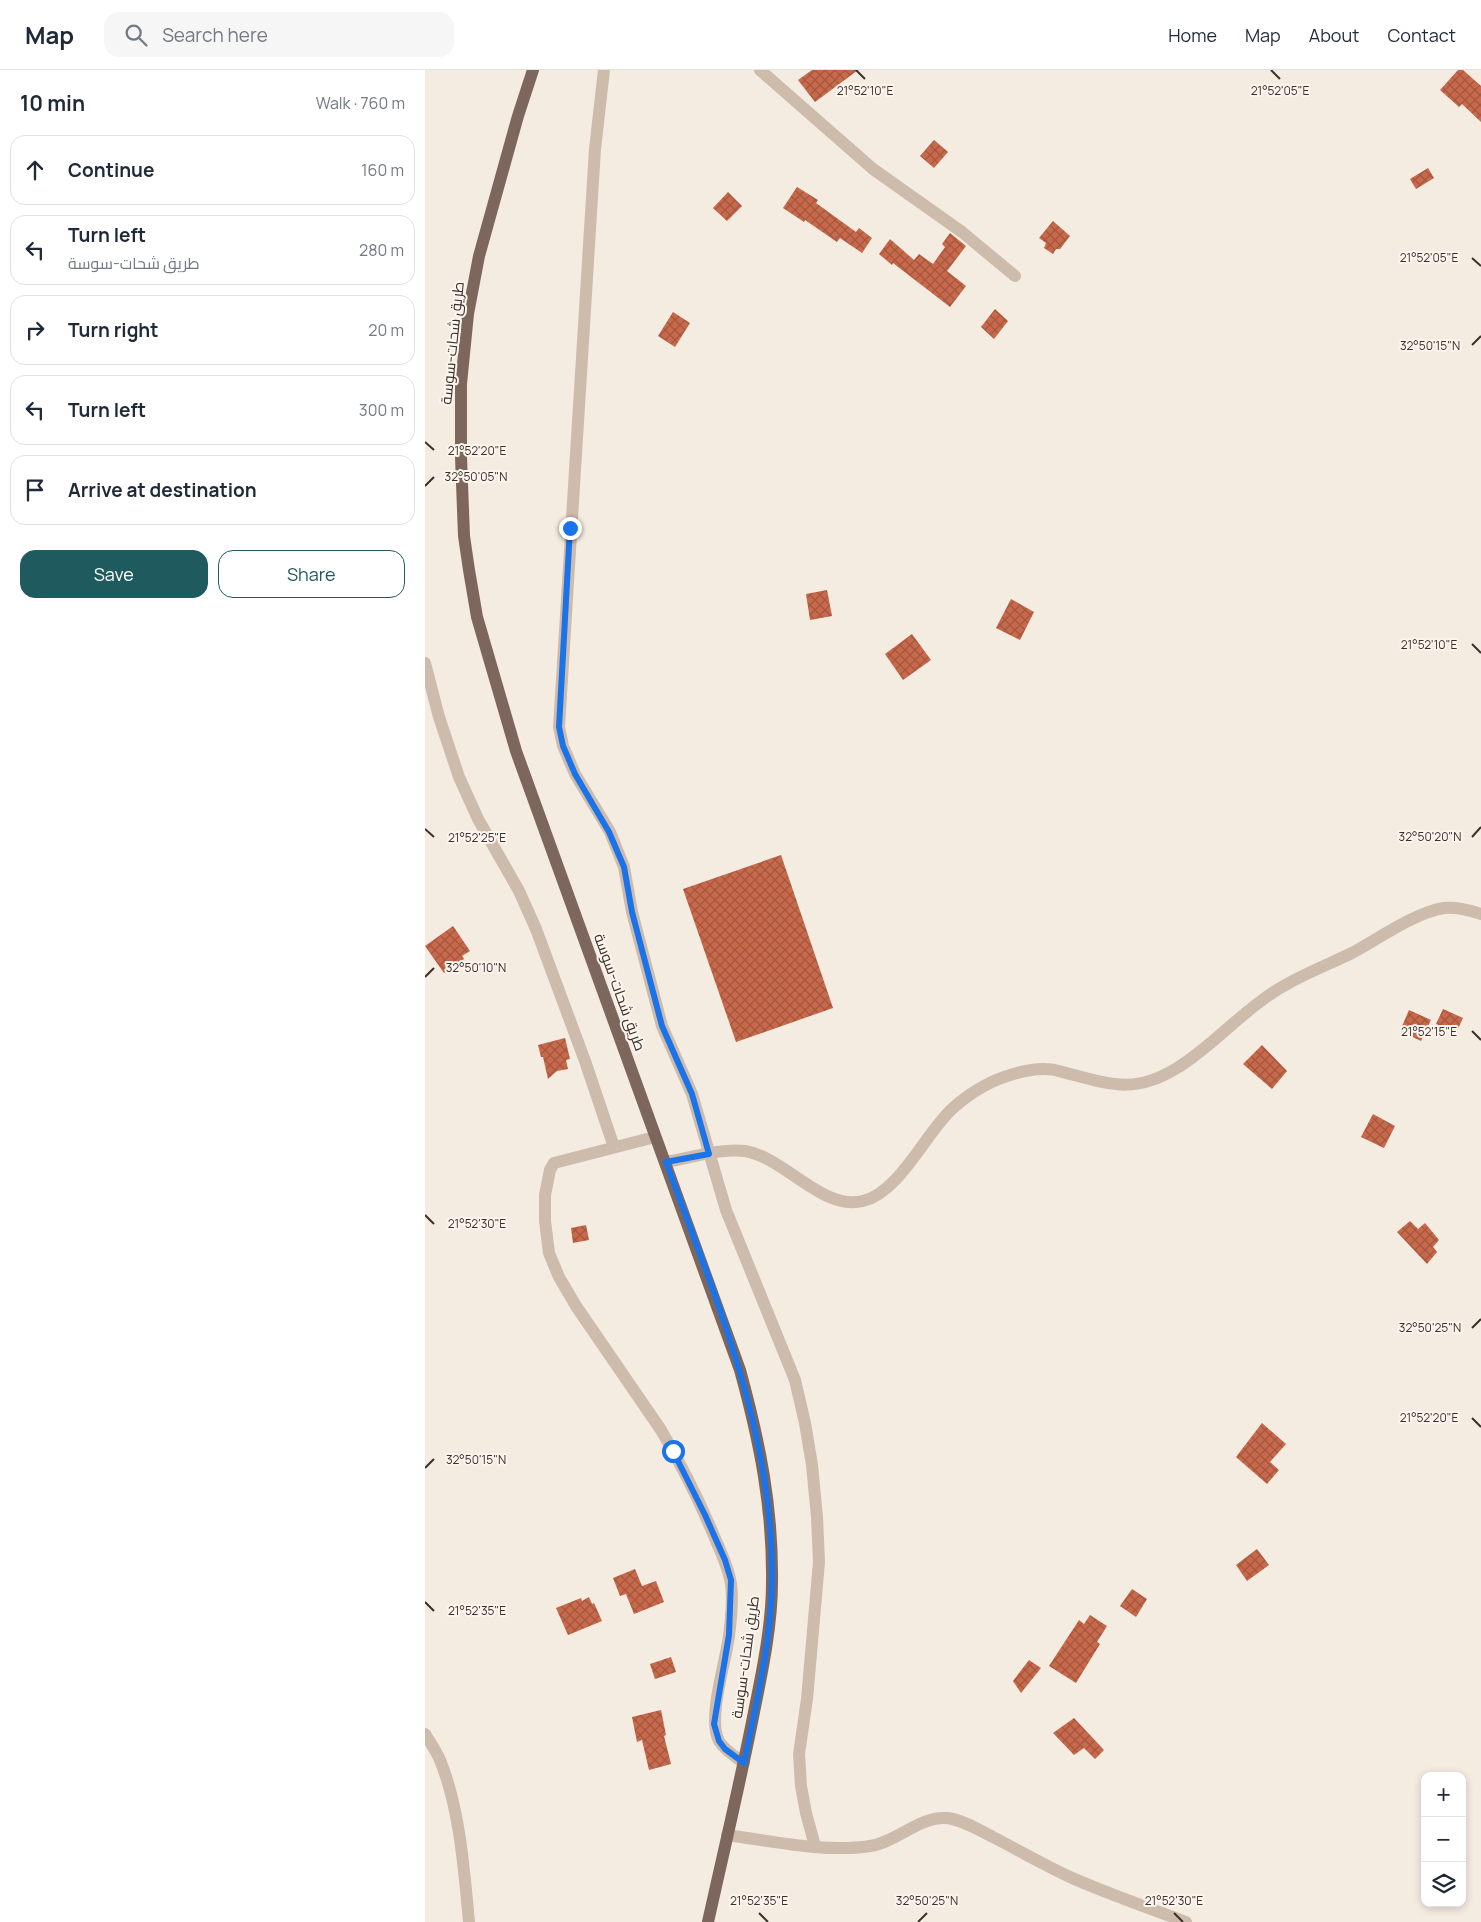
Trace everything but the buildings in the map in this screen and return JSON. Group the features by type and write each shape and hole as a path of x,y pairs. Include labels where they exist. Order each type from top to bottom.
{"main road":[{"name":"طريق شحات-سوسة","path":"533,70 518,116 479,256 468,314 461,384 464,536 477,617 516,751 740,1370 763,1461 771,1516 772,1585 765,1660 708,1922"}],"street":[{"path":"604,70 595,149 559,727 563,746 575,774 609,832 624,867 632,912 662,1026 692,1094 726,1210 795,1380 812,1465 819,1562 807,1699 799,1754 805,1813 815,1846"},
{"path":"760,70 873,169 962,232 1015,276"},
{"path":"425,662 439,717 459,777 478,818 519,892 536,929 585,1060 614,1147"},
{"path":"666,1162 725,1150 747,1151 771,1161 833,1198 848,1202 863,1201 879,1194 892,1182 952,1109 983,1086 1013,1074 1046,1069 1109,1084 1135,1086 1156,1079 1177,1068 1260,1001 1286,983 1350,953 1424,913 1444,908 1461,908 1481,914"},
{"path":"655,1137 559,1161 551,1166 545,1195 545,1221 549,1253 559,1277 576,1306 661,1430 705,1515 725,1560 731,1580 730,1626 714,1724 719,1741 725,1749 744,1763"},
{"path":"425,1734 439,1758 447,1778 465,1877 469,1922"},
{"path":"727,1835 845,1848 871,1846 896,1837 925,1821 937,1818 950,1818 970,1825 1077,1880 1111,1895 1186,1922"}],"route":[{"path":"570,528 559,727 563,746 575,774 609,832 624,867 632,912 662,1026 692,1094 709,1154 666,1162 740,1370 763,1461 771,1516 772,1585 765,1660 744,1763 725,1749 716,1735 714,1724 729,1635 731,1580 725,1560 705,1515 673,1451"}]}
